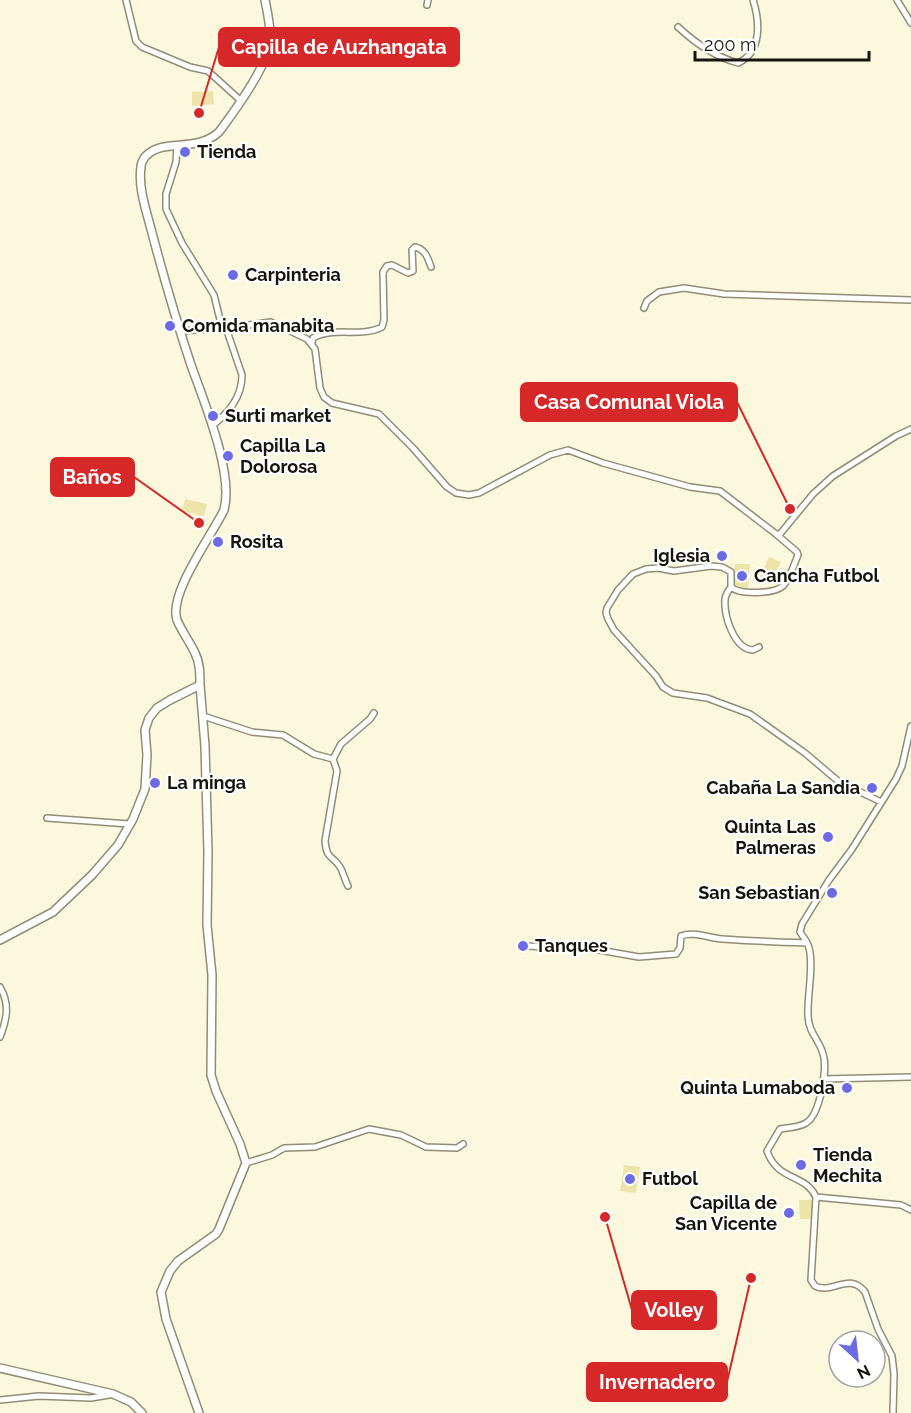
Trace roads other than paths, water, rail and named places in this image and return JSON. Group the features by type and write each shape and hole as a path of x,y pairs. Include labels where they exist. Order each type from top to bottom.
{"street":[{"path":"126,0 136,40 142,47 182,64 208,71 240,100"},
{"path":"199,1413 166,1319 161,1292 170,1271 178,1260 216,1234 246,1163 211,1076 213,985 207,925 208,852 200,670 196,654 177,620 175,605 227,500 226,484 212,426 180,331 146,209 141,183 141,166 146,155 163,147 201,143 211,139 228,120 259,71 270,45 270,28 265,0"},
{"path":"678,27 710,51 726,60 738,63 745,60 752,52 758,35 757,14 753,0"},
{"path":"897,0 911,23"},
{"path":"177,146 176,162 166,194 166,208 182,243 214,295 242,375 240,393 229,412 212,426"},
{"path":"431,267 424,251 415,247 412,250 413,271 411,273 392,265 387,267 383,272 384,320 382,327 363,332 341,332 313,338 320,388 324,398 332,403 379,414 447,487 456,493 469,495 479,493 550,455 568,450 603,463 690,488 720,491 776,534 798,555 784,585 772,591 739,592 731,587"},
{"path":"644,308 647,301 659,292 684,288 724,294 911,300"},
{"path":"180,331 271,322 312,343"},
{"path":"776,534 780,534 787,527 813,494 833,476 911,429"},
{"path":"759,647 753,650 744,648 734,636 725,603 725,596 731,587 731,572 722,567 711,566 674,571 658,568 646,569 633,574 622,584 606,613 614,630 656,676 663,687 673,693 707,698 750,714 806,753 838,781 881,802"},
{"path":"0,940 59,907 92,875 118,845 145,789 147,755 145,730 149,718 157,708 200,685"},
{"path":"348,886 339,865 326,851 325,842 336,771 333,759 341,744 374,713"},
{"path":"203,716 221,724 252,732 284,735 314,754 333,759"},
{"path":"893,1413 892,1356 878,1329 865,1292 851,1283 816,1288 812,1282 816,1197 810,1187 778,1169 767,1151 780,1129 801,1126 812,1119 823,1079 824,1058 809,1028 810,949 800,932 808,912 852,849 902,766 911,726"},
{"path":"47,818 129,824"},
{"path":"527,946 599,950 639,957 676,954 680,948 681,936 692,934 724,939 807,943"},
{"path":"0,987 5,997 7,1012 0,1037"},
{"path":"823,1079 911,1077"},
{"path":"246,1163 272,1155 284,1148 315,1147 369,1129 401,1135 426,1147 457,1148 464,1144"},
{"path":"816,1197 901,1204 911,1210"},
{"path":"0,1368 113,1394 131,1402 142,1413"},
{"path":"0,1400 39,1396 91,1398 113,1394"}],"place":[{"name":"Capilla de Auzhangata","path":"199,113"},
{"name":"Tienda","path":"185,152"},
{"name":"Carpinteria","path":"233,275"},
{"name":"Comida manabita","path":"170,326"},
{"name":"Surti market","path":"213,416"},
{"name":"Capilla La Dolorosa","path":"228,456"},
{"name":"Casa Comunal Viola","path":"790,509"},
{"name":"Baños","path":"199,523"},
{"name":"Rosita","path":"218,542"},
{"name":"Iglesia","path":"722,556"},
{"name":"Cancha Futbol","path":"742,576"},
{"name":"La minga","path":"155,783"},
{"name":"Cabaña La Sandia","path":"872,788"},
{"name":"Quinta Las Palmeras","path":"828,837"},
{"name":"San Sebastian","path":"832,893"},
{"name":"Tanques","path":"523,946"},
{"name":"Quinta Lumaboda","path":"847,1088"},
{"name":"Tienda Mechita","path":"801,1165"},
{"name":"Futbol","path":"630,1179"},
{"name":"Capilla de San Vicente","path":"789,1213"},
{"name":"Volley","path":"605,1217"},
{"name":"Invernadero","path":"751,1278"}]}
